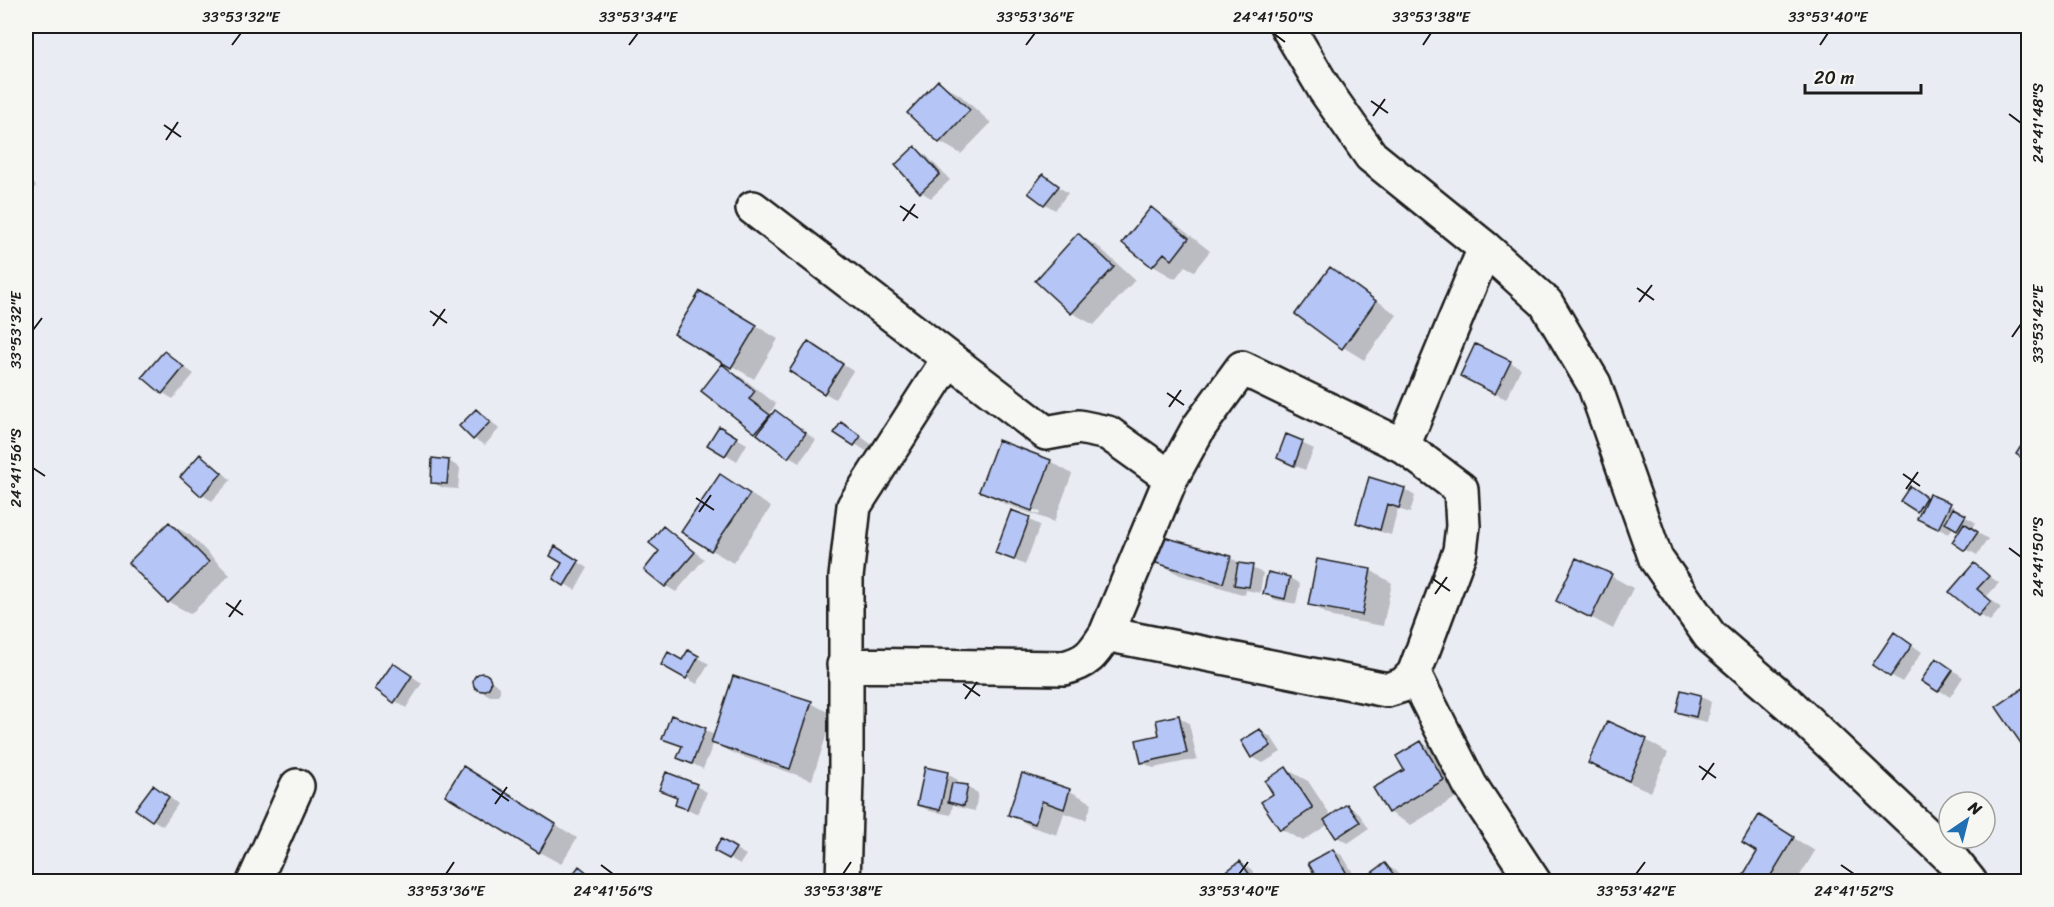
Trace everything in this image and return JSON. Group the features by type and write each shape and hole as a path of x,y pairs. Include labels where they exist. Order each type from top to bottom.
{"street":[{"path":"1287,26 1325,90 1371,156 1485,248 1546,303 1594,384 1656,559 1710,636 1799,714 1949,856 1970,882"},
{"path":"753,208 1046,433 1079,427 1108,433 1172,478"},
{"path":"1403,446 1485,248"},
{"path":"843,882 846,778 844,665 846,577 854,506 948,360"},
{"path":"844,665 1064,668 1082,664 1094,653 1106,634 1172,478 1199,427 1242,368 1403,446 1461,489 1463,526 1460,551 1414,674 1403,685 1387,690 1106,634"},
{"path":"1414,674 1470,785 1534,882"},
{"path":"254,882 297,786"}],"building":[{"path":"938,80 970,110 939,143 907,113"},
{"path":"915,146 940,174 920,193 895,165"},
{"path":"1043,174 1059,186 1044,205 1028,193"},
{"path":"1151,207 1189,238 1172,260 1164,253 1152,267 1122,243"},
{"path":"1078,233 1114,267 1071,314 1035,281"},
{"path":"1330,267 1376,301 1342,349 1295,314"},
{"path":"700,291 757,325 731,368 674,334"},
{"path":"808,341 843,364 824,394 789,371"},
{"path":"1475,344 1511,361 1495,394 1460,376"},
{"path":"164,351 184,367 162,394 142,377"},
{"path":"722,364 755,391 749,399 770,415 755,433 701,391"},
{"path":"476,409 490,422 473,440 459,426"},
{"path":"775,410 806,433 788,458 757,434"},
{"path":"841,422 861,436 854,446 834,433"},
{"path":"719,426 737,437 725,456 707,445"},
{"path":"1286,434 1303,441 1294,466 1277,458"},
{"path":"2028,435 2028,462 2016,454"},
{"path":"998,440 1051,460 1032,511 979,491"},
{"path":"200,454 222,473 201,496 180,477"},
{"path":"432,458 449,460 447,484 431,483"},
{"path":"720,474 750,494 711,551 681,532"},
{"path":"1369,477 1405,488 1399,508 1387,504 1380,530 1356,523"},
{"path":"1910,486 1926,497 1917,512 1900,501"},
{"path":"1929,494 1951,503 1938,529 1917,519"},
{"path":"1953,508 1966,515 1957,530 1945,523"},
{"path":"1011,510 1030,517 1014,560 995,553"},
{"path":"169,522 209,562 168,603 128,563"},
{"path":"1964,523 1978,532 1965,551 1952,542"},
{"path":"663,526 695,552 665,587 644,570 659,551 649,543"},
{"path":"1164,537 1231,556 1223,583 1156,563"},
{"path":"555,546 579,561 564,586 553,579 562,563 550,556"},
{"path":"1576,558 1612,574 1591,618 1556,601"},
{"path":"1317,559 1371,569 1362,615 1308,605"},
{"path":"1238,563 1253,565 1249,587 1234,585"},
{"path":"1974,563 1989,576 1977,589 1991,601 1978,616 1949,592"},
{"path":"1268,572 1290,577 1285,599 1263,594"},
{"path":"1894,632 1912,645 1890,677 1872,665"},
{"path":"688,650 699,656 686,679 661,665 668,652 682,660"},
{"path":"1936,658 1953,670 1938,692 1921,681"},
{"path":"393,663 412,676 394,703 375,689"},
{"path":"482,673 488,676 491,682 488,688 482,691 476,688 473,682 476,676"},
{"path":"733,676 812,701 790,769 711,743"},
{"path":"2028,685 2028,740 2022,745 1996,707"},
{"path":"1681,690 1701,695 1696,717 1676,712"},
{"path":"671,715 706,728 692,764 677,758 682,746 662,739"},
{"path":"1179,715 1187,753 1141,763 1136,740 1159,735 1156,720"},
{"path":"1607,721 1647,739 1629,781 1588,763"},
{"path":"1260,729 1271,746 1251,758 1241,741"},
{"path":"1421,741 1444,780 1388,813 1373,788 1404,770 1396,756"},
{"path":"463,766 556,824 539,853 445,795"},
{"path":"925,767 948,772 940,810 917,805"},
{"path":"1286,767 1313,808 1280,830 1261,802 1273,794 1265,781"},
{"path":"666,772 697,784 687,809 675,805 677,797 659,790"},
{"path":"1022,773 1070,789 1064,809 1042,801 1035,824 1008,815"},
{"path":"952,783 968,785 964,806 948,802"},
{"path":"153,785 169,797 152,821 135,809"},
{"path":"1347,804 1360,822 1336,838 1324,820"},
{"path":"1759,815 1794,837 1767,882 1739,882 1757,852 1742,843"},
{"path":"721,839 736,848 729,859 714,851"},
{"path":"1333,849 1347,874 1333,882 1319,882 1308,863"},
{"path":"1240,861 1255,882 1212,882"},
{"path":"1385,863 1398,880 1369,882 1366,877"},
{"path":"579,866 599,882 567,882"}]}
